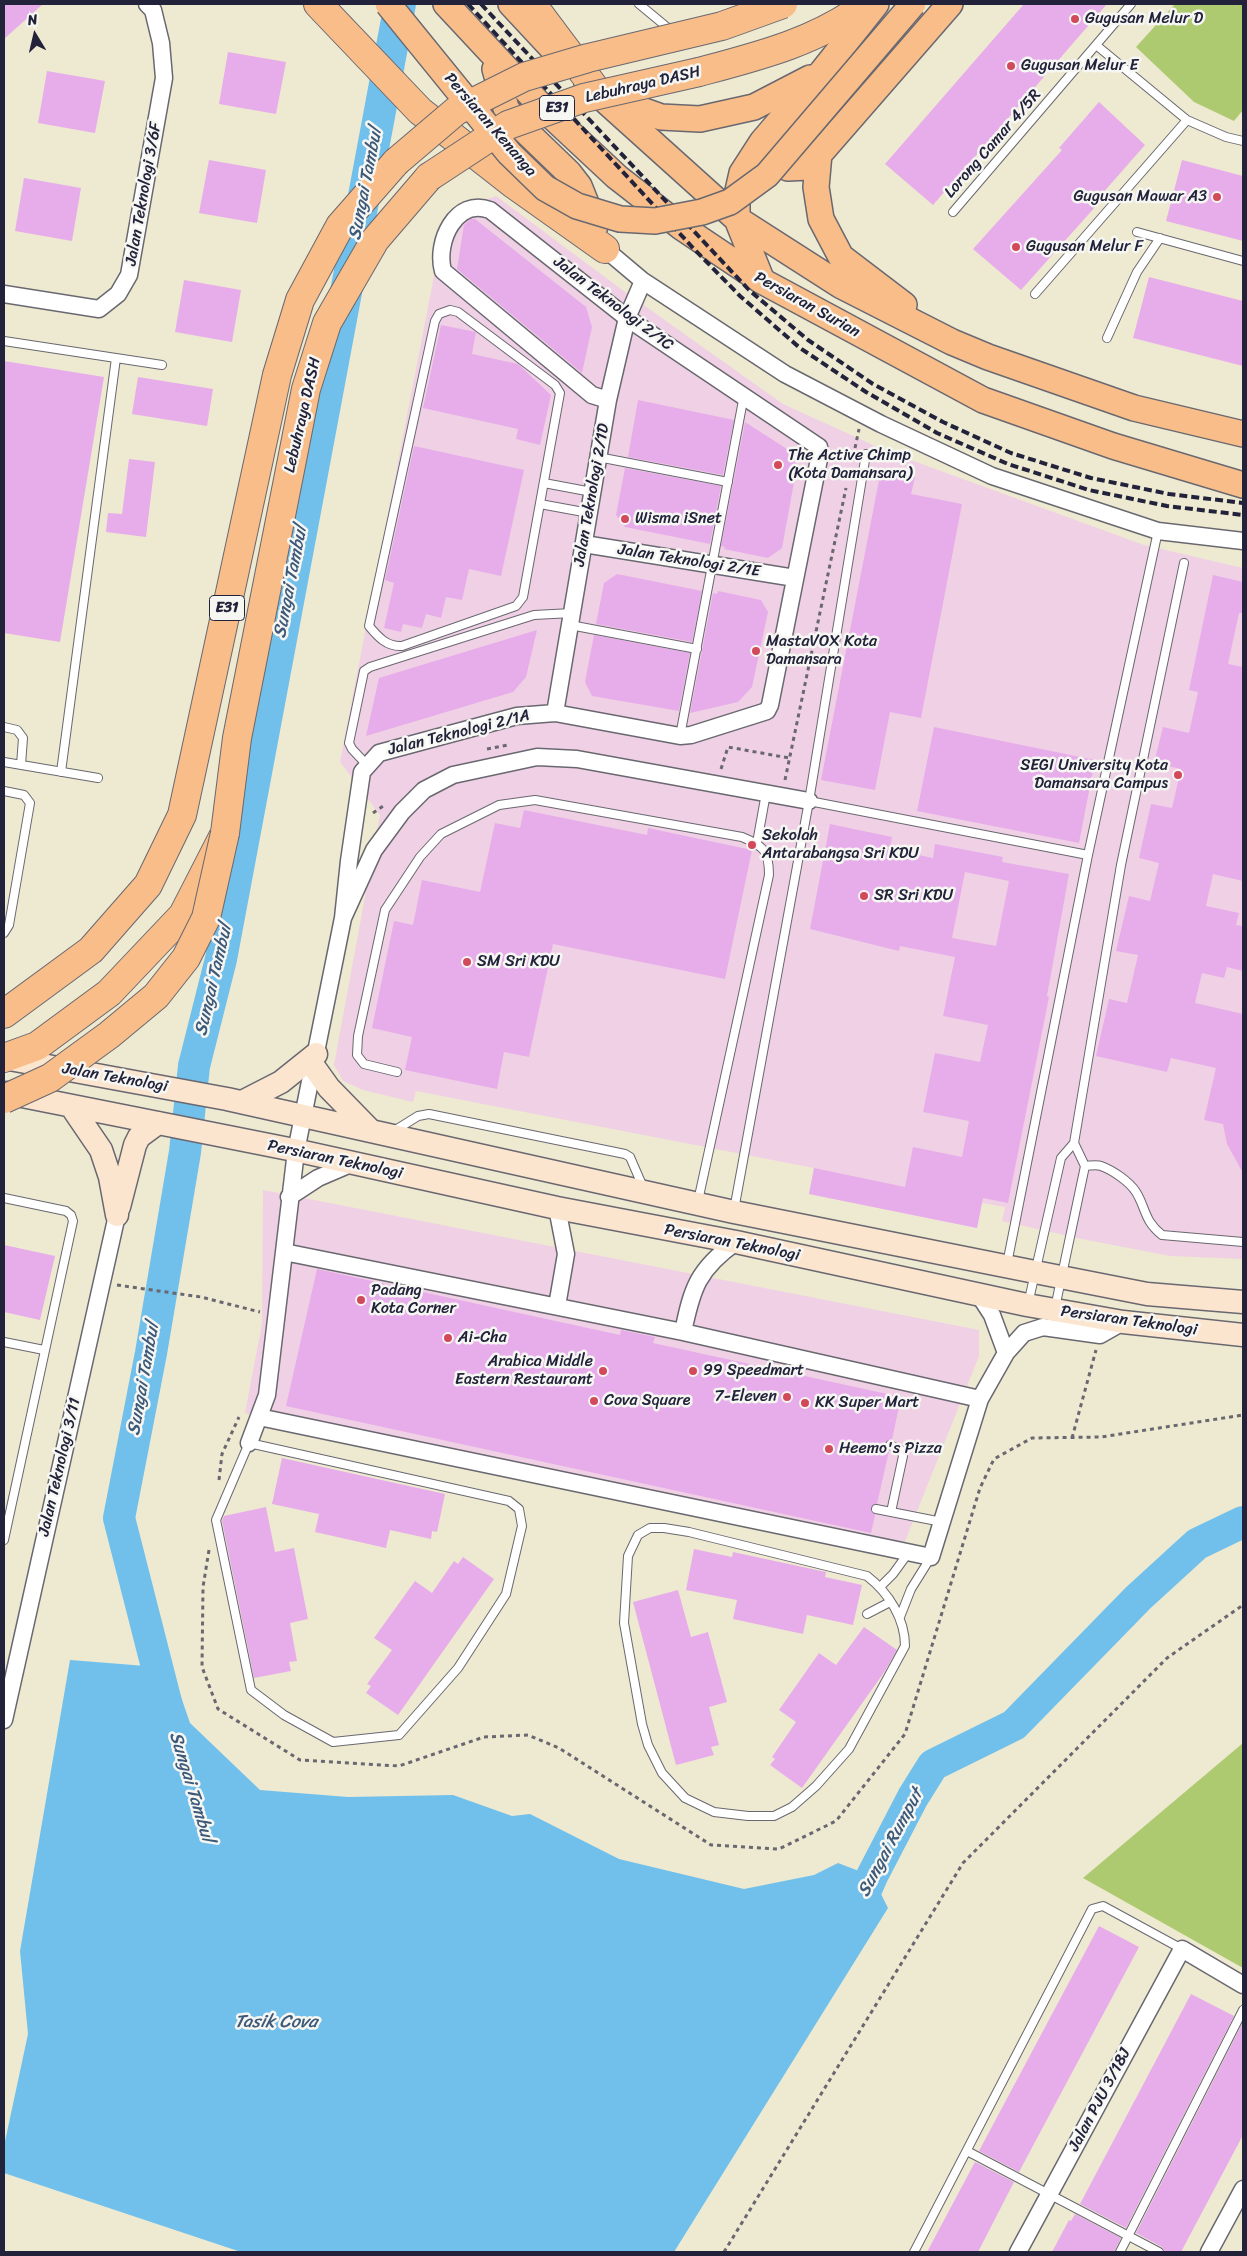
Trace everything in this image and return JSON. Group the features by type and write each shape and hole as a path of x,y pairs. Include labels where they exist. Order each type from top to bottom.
{"highway":[{"path":"318,4 420,111 512,183 605,249"},
{"path":"532,4 600,95"},
{"name":"Lebuhraya DASH","path":"4,1014 91,950 148,885 182,815 277,375 300,300 340,226 396,162 456,111 524,77 588,58 722,26 783,4"},
{"name":"Lebuhraya DASH","path":"4,1058 37,1046 109,993 183,915 225,834 236,738 306,389 327,323 375,240 429,177 508,125 584,98 698,72 786,48 869,8"},
{"path":"4,1099 50,1078 109,1036 156,996 186,958 206,918 225,834"},
{"path":"4,1001 48,982"}],"main road":[{"name":"Persiaran Kenanga","path":"388,4 509,153 545,188 577,206 620,219 655,221 702,212 730,202 767,175 912,4"},
{"name":"Persiaran Surian","path":"446,4 544,108 617,178 680,226 762,281 983,400 1113,446 1243,485"},
{"name":"Persiaran Surian","path":"511,4 576,74 736,219 840,285 952,342 1134,408 1243,434"},
{"path":"762,142 768,159 788,168 808,167 950,4"},
{"path":"762,281 736,219 737,195 742,174 762,142 822,72 869,8"},
{"path":"491,53 506,108 515,121 569,173 579,186 605,249"},
{"path":"600,95 661,117 700,119 754,107 822,72"},
{"path":"819,154 816,188 821,219 841,256 952,342"}],"street":[{"name":"Jalan Teknologi 3/6F","path":"4,294 99,309 118,294 129,275 164,78 161,43 153,10 147,4"},
{"name":"Jalan Teknologi 2/1C","path":"608,400 592,395 442,271 441,258 451,222 464,211 481,206 490,210 627,318 819,447 820,454 795,578"},
{"path":"605,249 643,281 785,374 881,424 992,476 1158,531 1243,541"},
{"name":"Jalan Teknologi 2/1D","path":"555,712 608,400 627,318 643,281"},
{"name":"Jalan Teknologi 2/1E","path":"584,544 795,578"},
{"name":"Jalan Teknologi 2/1A","path":"367,765 378,753 518,716 555,712 680,736 690,736 767,711 770,705 795,578"},
{"path":"343,918 374,850 402,812 424,790 453,775 537,756 577,759 809,801"},
{"path":"249,1443 267,1395 278,1315 289,1197 296,1151 343,918 362,772 367,765"},
{"name":"Jalan Teknologi","path":"4,1058 234,1101"},
{"path":"234,1101 281,1082 315,1061"},
{"path":"315,1061 329,1088 379,1133"},
{"path":"4,1093 163,1124"},
{"name":"Persiaran Teknologi","path":"234,1101 734,1212 1035,1272 1147,1294 1243,1302"},
{"path":"71,1106 101,1150 110,1177 117,1215"},
{"path":"117,1215 134,1145 139,1137 163,1124"},
{"name":"Persiaran Teknologi","path":"163,1124 557,1208 736,1242 1027,1306 1123,1322 1243,1335"},
{"path":"289,1197 318,1178 353,1163"},
{"path":"557,1208 566,1254 557,1306"},
{"name":"Jalan Teknologi 3/11","path":"4,1720 117,1215"},
{"path":"683,1332 696,1282 708,1265 736,1242"},
{"path":"284,1252 683,1332 980,1399"},
{"path":"979,1295 992,1315 1006,1353"},
{"path":"258,1417 931,1557 980,1399 1006,1353 1024,1333 1043,1327 1100,1335 1123,1322"},
{"path":"1182,1949 1243,1985"},
{"name":"Jalan PJU 3/18J","path":"1018,2252 1182,1949"},
{"path":"1209,2252 1243,2189"}],"lane":[{"path":"639,4 668,28 708,35 742,27 762,4"},
{"name":"Lorong Camar 4/5R","path":"953,212 1132,4"},
{"path":"1096,45 1187,120 1243,141"},
{"path":"1035,294 1187,120"},
{"path":"1137,232 1243,261"},
{"path":"1107,338 1138,272 1160,238"},
{"path":"444,311 458,312 555,385 560,393 544,483 523,597 516,606 402,646 389,645 378,637 370,626 435,321 444,311"},
{"path":"4,341 162,365"},
{"path":"61,772 116,358"},
{"path":"680,736 744,395"},
{"path":"734,1212 809,801 866,454"},
{"path":"598,457 728,482"},
{"path":"544,483 592,492"},
{"path":"540,504 589,513"},
{"path":"1006,1266 1088,855 1158,531"},
{"path":"1027,1306 1061,1158 1074,1143 1122,865 1184,563"},
{"path":"367,765 349,743 364,671 370,667 534,615 571,619 697,649"},
{"path":"4,727 17,730 23,738 21,765"},
{"path":"4,762 98,778"},
{"path":"4,791 24,795 30,803 9,926 4,934"},
{"path":"757,843 774,794"},
{"path":"397,1072 364,1064 358,1055 358,1036 385,910 420,857 441,834 499,805 535,800 742,837 757,843 764,849 769,862 769,875 698,1204"},
{"path":"809,801 1088,855"},
{"path":"379,1133 418,1116 428,1114 625,1154 630,1157 645,1192"},
{"path":"1054,1310 1085,1166 1074,1143"},
{"path":"1085,1166 1099,1165 1126,1182 1136,1191 1145,1217 1153,1228 1162,1235 1172,1238 1243,1242"},
{"path":"4,1198 66,1211 71,1215 72,1221 44,1350 7,1502 4,1540"},
{"path":"4,1342 44,1350"},
{"path":"249,1443 509,1501 519,1508 522,1526 506,1594 458,1668 399,1735 333,1742 284,1715 251,1690 216,1520 249,1443"},
{"path":"890,1445 901,1450 903,1456 890,1512"},
{"path":"876,1509 942,1522"},
{"path":"650,1528 689,1532 867,1576 881,1586 905,1628 905,1646 849,1749 816,1786 792,1807 774,1816 748,1816 714,1812 685,1798 662,1772 648,1745 642,1724 624,1623 628,1556 638,1535 650,1528"},
{"path":"881,1586 893,1574 908,1552"},
{"path":"900,1617 912,1589 931,1557"},
{"path":"867,1614 890,1602"},
{"path":"914,2252 1092,1909 1103,1906 1182,1949"},
{"path":"1120,2252 1243,2010"},
{"path":"967,2151 1159,2252"}],"path":[{"path":"854,453 860,429"},
{"path":"774,794 848,479"},
{"path":"131,1287 200,1297 278,1315"},
{"path":"1072,1438 1100,1335"},
{"path":"724,2252 963,1863 1167,1658 1243,1605"}],"shaded area":[{"path":"496,196 621,289 783,404 886,451 1144,545 1243,568 1243,1259 1170,1256 1082,1239 1002,1221 1005,1207 982,1203 977,1228 809,1194 814,1168 416,1091 413,1102 363,1090 343,1081 334,1065 380,815 340,762 446,214"},
{"path":"263,1190 979,1330 979,1356 898,1559 245,1413 262,1324"}],"green space":[{"path":"1175,4 1243,4 1243,110 1234,121 1194,102 1136,47"},
{"path":"1243,1743 1243,1968 1083,1878"}],"water":[{"name":"Tasik Cova","path":"70,1660 171,1668 190,1723 260,1790 348,1797 453,1795 512,1816 530,1814 619,1859 744,1889 814,1875 838,1863 872,1876 888,1908 674,2252 241,2252 4,2173 4,2146 28,2034 20,1951"}],"building":[{"path":"4,4 43,4 4,39"},
{"path":"1024,4 1107,4 933,205 885,164"},
{"path":"228,52 286,62 276,114 219,104"},
{"path":"47,71 105,81 95,133 38,123"},
{"path":"1099,102 1145,145 1101,195 1104,197 1021,290 973,249 1062,150 1059,148"},
{"path":"209,160 266,170 257,223 199,213"},
{"name":"Gugusan Mawar A3","path":"1182,160 1243,176 1243,241 1166,221"},
{"path":"24,178 81,188 72,241 15,231"},
{"path":"471,219 475,219 586,307 592,327 582,373 457,269 464,225"},
{"path":"1149,277 1243,301 1243,366 1133,338"},
{"path":"184,280 241,290 232,342 175,332"},
{"path":"441,325 476,332 472,354 518,364 551,395 540,445 516,439 518,429 423,408"},
{"path":"4,361 104,377 60,642 4,633"},
{"path":"138,377 213,389 207,426 132,414"},
{"path":"638,400 734,420 723,475 628,457"},
{"path":"745,422 790,451 797,466 782,548 768,558 724,549 725,547 721,546"},
{"path":"414,446 524,470 501,576 469,569 462,600 446,597 441,618 426,614 422,628 403,624 401,632 384,628 394,583 385,580"},
{"path":"129,459 155,462 146,537 106,532 108,513 122,514"},
{"path":"625,468 721,486 710,544 625,527 616,515"},
{"path":"881,470 915,477 911,494 962,504 921,718 890,712 875,790 821,780"},
{"path":"617,574 702,591 692,642 596,624 604,583"},
{"path":"1213,575 1243,582 1243,613 1239,613 1228,664 1243,667 1243,881 1213,874 1206,906 1239,913 1236,925 1243,926 1243,971 1227,967 1224,978 1202,973 1195,1003 1243,1014 1243,1173 1227,1144 1223,1124 1204,1120 1216,1068 1171,1058 1167,1072 1096,1056 1109,999 1127,1003 1138,955 1116,951 1129,896 1150,901 1159,863 1139,858 1151,804 1172,808 1181,769 1154,763 1163,727 1189,733 1198,692 1189,690"},
{"path":"718,591 761,600 768,612 752,687 738,702 690,713 713,593 717,594"},
{"path":"537,630 526,677 513,692 366,736 379,678"},
{"path":"594,635 690,653 679,711 592,696 585,682"},
{"path":"934,727 1095,760 1079,843 917,811"},
{"name":"SM Sri KDU","path":"524,810 647,835 648,828 752,850 725,979 553,944 529,1057 504,1052 497,1089 405,1070 412,1037 372,1028 394,921 413,925 422,880 480,892 495,823 520,828"},
{"path":"830,824 892,837 890,849 933,858 935,844 1003,857 1002,862 1069,874 1047,996 1049,997 1008,1203 983,1198 977,1228 809,1194 814,1168 905,1187 913,1147 962,1157 969,1121 923,1112 935,1053 980,1062 988,1025 943,1016 955,957 900,946 899,951 810,929","holes":["965,872 1009,881 996,946 952,938"]},
{"path":"4,1245 55,1256 40,1320 4,1312"},
{"name":"Cova Square","path":"317,1269 620,1335 621,1330 655,1337 653,1343 901,1397 892,1440 885,1443 885,1448 889,1451 877,1504 871,1507 871,1511 875,1515 871,1533 286,1406"},
{"path":"282,1458 445,1494 437,1532 432,1531 431,1539 390,1530 386,1548 315,1532 319,1514 272,1504"},
{"path":"266,1507 275,1552 294,1548 308,1619 290,1623 297,1661 289,1662 291,1671 254,1678 222,1521 224,1516"},
{"path":"694,1549 732,1557 733,1552 826,1572 825,1577 862,1585 853,1625 807,1615 803,1634 733,1619 737,1600 686,1590"},
{"path":"463,1557 494,1579 398,1715 366,1693 371,1686 367,1684 392,1650 374,1638 415,1581 432,1593 454,1561 458,1564"},
{"path":"678,1590 691,1637 708,1632 727,1702 709,1707 719,1745 711,1747 714,1755 676,1765 633,1602"},
{"path":"864,1627 897,1650 885,1671 802,1788 770,1765 775,1759 772,1757 796,1722 779,1710 819,1653 836,1665"},
{"path":"1099,1926 1139,1947 1019,2172 979,2151"},
{"path":"1191,1994 1234,2016 1126,2228 1080,2204"},
{"path":"1243,2022 1243,2135 1181,2252 1165,2252 1162,2247 1136,2233"},
{"path":"975,2162 1014,2182 978,2252 927,2252"},
{"path":"1075,2214 1121,2238 1114,2252 1052,2252 1069,2220 1071,2221"}],"waterway":[{"name":"Sungai Tambul","path":"168,1710 119,1518 151,1353 185,1152 194,1066 221,959 400,4"},
{"name":"Sungai Rumput","path":"854,1917 872,1876 913,1797 933,1765 1014,1725 1138,1598 1197,1544 1243,1522"}],"railway":[{"path":"468,4 694,249 740,296 800,348 866,392 937,433 1008,464 1089,490 1167,506 1243,515"},
{"path":"481,4 749,290 808,340 873,384 943,422 1011,453 1091,478 1169,494 1243,503"}],"place":[{"name":"Gugusan Melur D","path":"1075,19"},
{"name":"Gugusan Melur E","path":"1011,66"},
{"name":"Gugusan Mawar A3","path":"1217,197"},
{"name":"Gugusan Melur F","path":"1016,247"},
{"name":"The Active Chimp (Kota Damansara)","path":"778,465"},
{"name":"Wisma iSnet","path":"625,519"},
{"name":"MastaVOX Kota Damansara","path":"756,651"},
{"name":"SEGI University Kota Damansara Campus","path":"1178,775"},
{"name":"Sekolah Antarabangsa Sri KDU","path":"752,845"},
{"name":"SR Sri KDU","path":"864,896"},
{"name":"SM Sri KDU","path":"467,962"},
{"name":"Padang Kota Corner","path":"361,1300"},
{"name":"Ai-Cha","path":"448,1338"},
{"name":"Arabica Middle Eastern Restaurant","path":"603,1371"},
{"name":"99 Speedmart","path":"693,1371"},
{"name":"7-Eleven","path":"787,1397"},
{"name":"Cova Square","path":"594,1401"},
{"name":"KK Super Mart","path":"805,1403"},
{"name":"Heemo's Pizza","path":"829,1449"}]}
